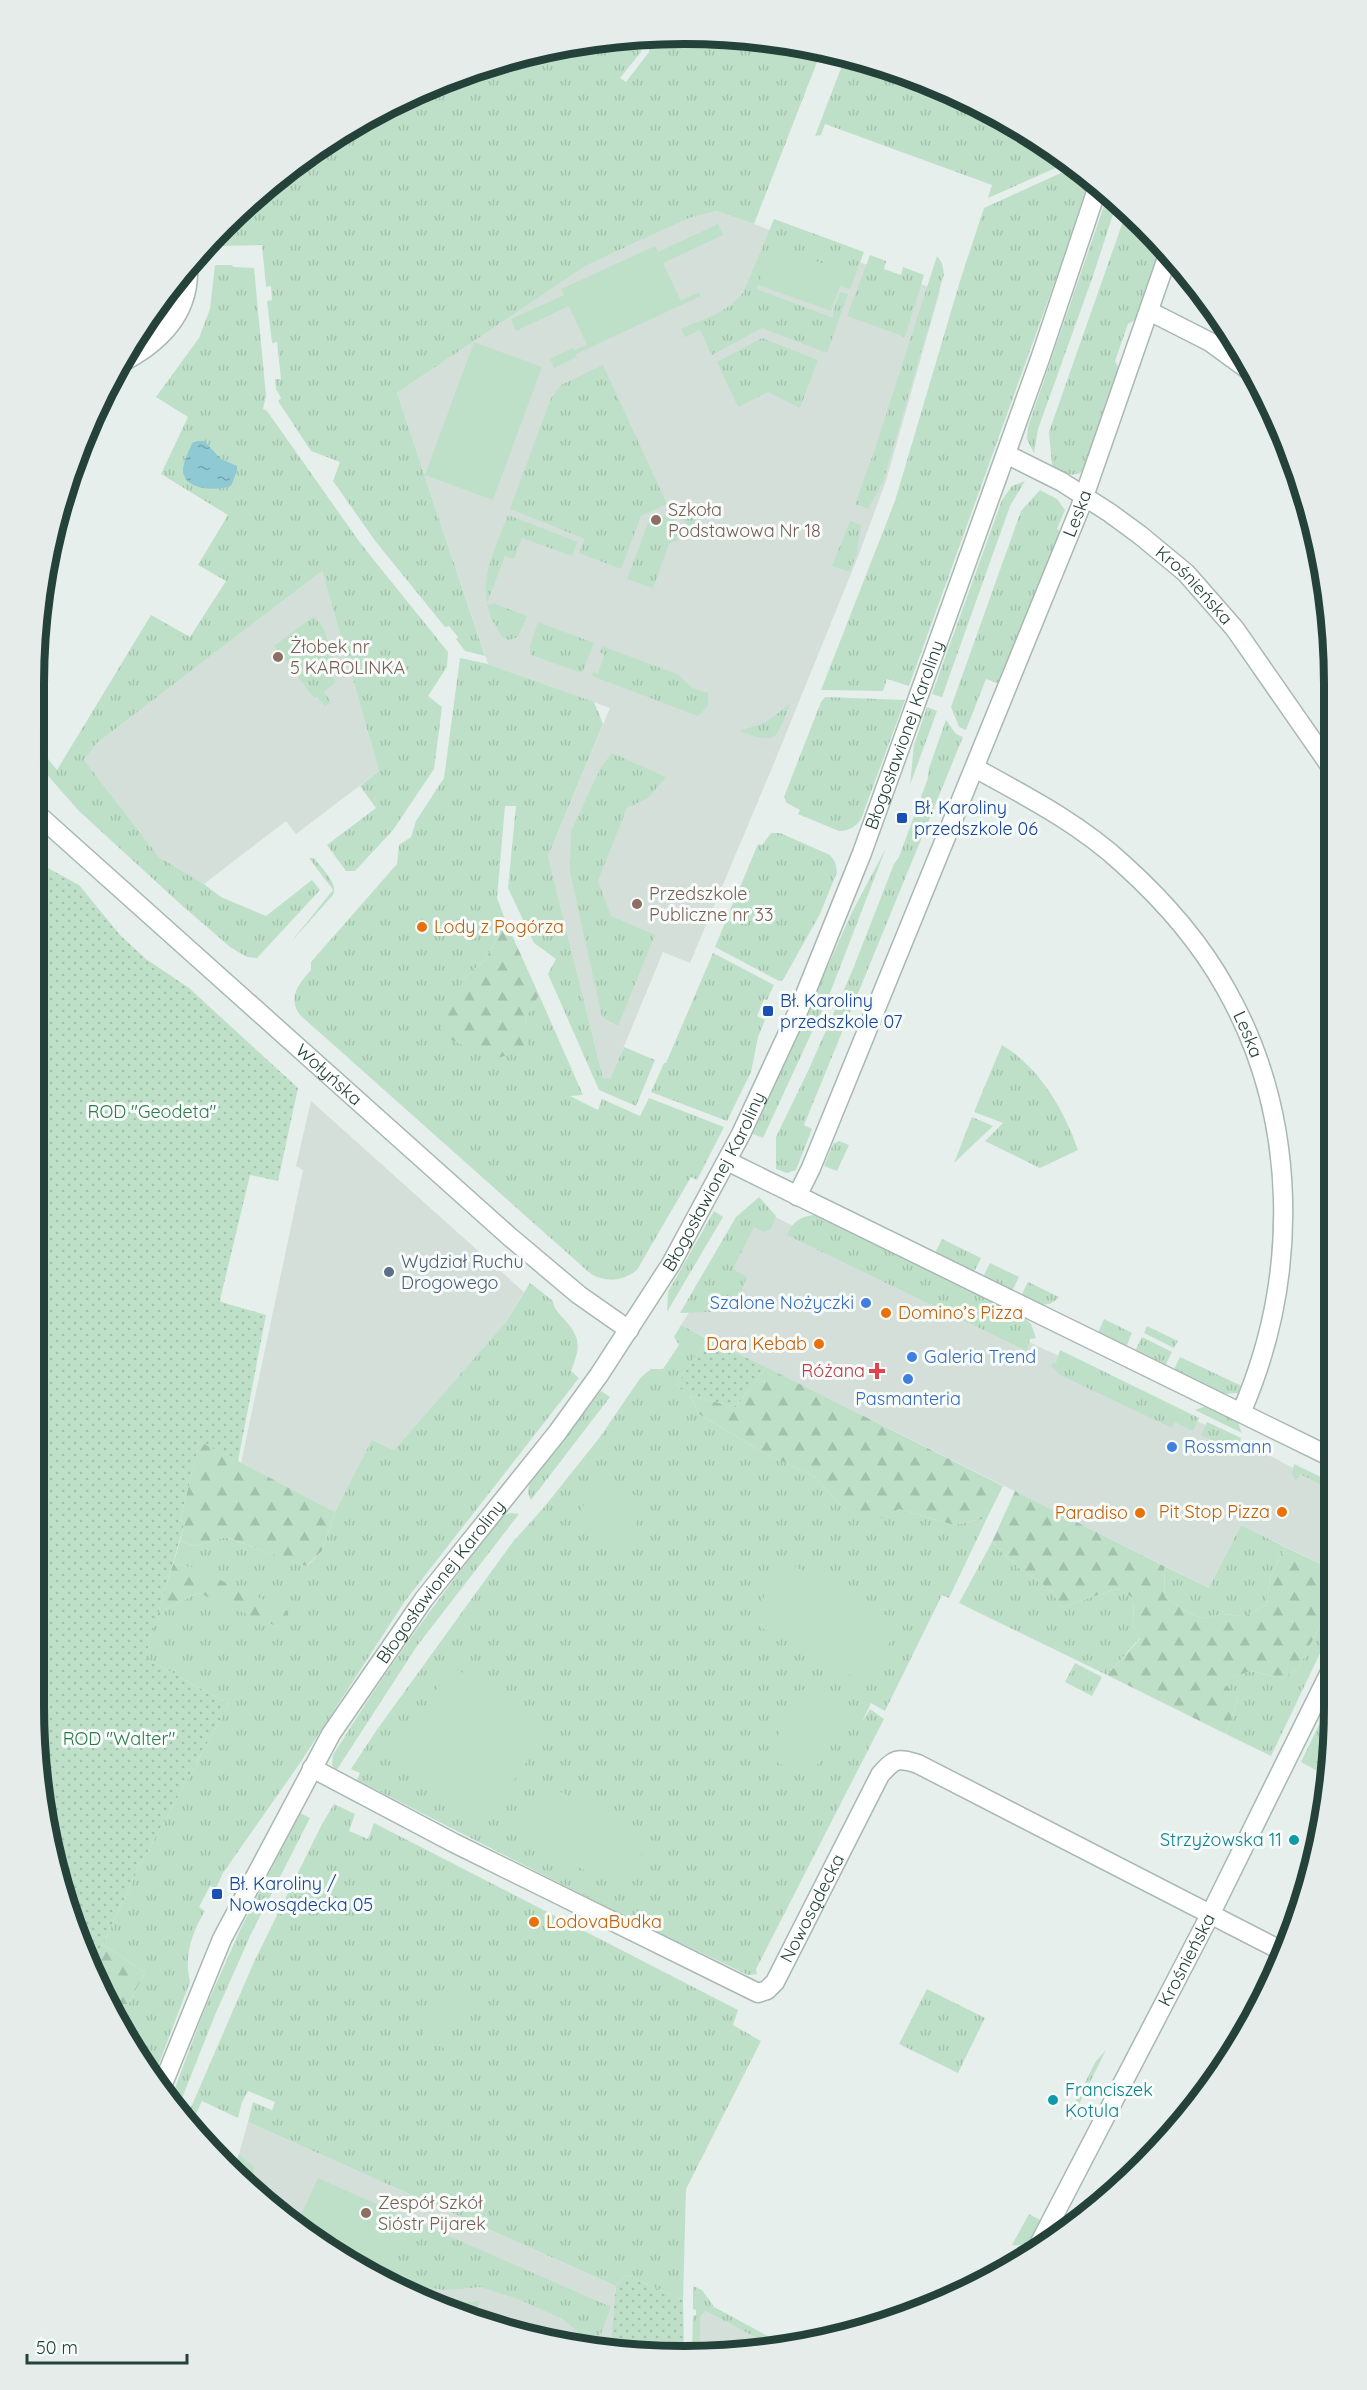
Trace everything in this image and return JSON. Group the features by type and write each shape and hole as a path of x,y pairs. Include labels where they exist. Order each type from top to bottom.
{"street":[{"name":"Błogosławionej Karoliny","path":"164,2080 222,1939 331,1734 413,1613 557,1433 629,1330 671,1264 728,1161 800,1007 862,853 1095,194"},
{"name":"Leska","path":"797,1196 811,1168 975,768 1084,496 1165,263"},
{"path":"134,355 155,342 169,327 180,310 187,281"},
{"path":"1149,311 1209,342 1237,362"},
{"name":"Krośnieńska","path":"1005,454 1084,496 1140,535 1186,573 1235,630 1324,757"},
{"name":"Leska","path":"975,768 1080,830 1122,862 1162,902 1194,940 1227,989 1248,1036 1274,1114 1282,1162 1284,1217 1276,1302 1255,1379 1242,1413"},
{"name":"Wołyńska","path":"44,820 510,1237 579,1295 629,1330"},
{"path":"728,1161 1324,1454"},
{"name":"Krośnieńska","path":"1043,2236 1210,1915 1324,1684"},
{"name":"Nowosądecka","path":"312,1768 454,1843 758,1993 767,1990 775,1982 880,1775 892,1761 903,1759 918,1764 1276,1948"}],"shaded area":[{"name":"Szkoła Podstawowa Nr 18","path":"717,211 940,291 886,481 859,554 772,768 690,963 663,952 610,1080 603,1078 548,856 610,708 488,664 397,393 584,267 684,219"},
{"name":"Żłobek nr 5 KAROLINKA","path":"322,571 379,771 296,834 286,821 204,884 159,857 84,760 97,743"},
{"path":"311,1101 524,1292 505,1323 394,1450 373,1440 335,1512 241,1463 303,1170 296,1166"},
{"path":"757,1208 1031,1343 1257,1449 1324,1484 1324,1566 1241,1525 1209,1588 681,1325"},
{"name":"Zespół Szkół Sióstr Pijarek","path":"248,2122 616,2286 611,2342 518,2325 478,2313 400,2280 328,2239 262,2188 236,2164"},
{"path":"705,2311 763,2341 700,2346 700,2318"}],"green space":[{"path":"641,45 641,52 620,78 626,82 649,52 649,45 725,45 767,49 818,58 754,224 717,211 689,218 634,243 584,267 397,393 485,656 465,651 456,639 458,637 449,626 445,627 376,542 333,481 340,462 311,451 278,401 281,398 276,389 275,379 281,379 277,342 272,343 267,301 272,300 271,286 266,287 262,245 219,244 262,202 328,151 364,129 439,92 518,65 600,49"},
{"path":"843,64 906,84 967,110 1004,129 1060,166 988,198 992,185 825,124 821,135 815,136"},
{"path":"1066,171 1087,187 909,686 887,679 883,691 821,690 895,501 984,208"},
{"path":"1105,202 1114,211 1038,429 1034,453 1027,439 1028,427"},
{"path":"774,219 864,252 850,289 840,286 845,272 773,246 757,289 833,318 840,292 848,294 827,353 762,328 712,355 700,330 685,337 681,329 724,310 744,291"},
{"path":"1124,219 1159,256 1137,319 1128,324 1115,361 1120,371 1084,471 1071,474 1052,465 1049,432"},
{"path":"718,224 723,235 663,263 681,301 699,292 701,296 576,354 577,357 554,368 550,359 573,348 574,350 587,345 569,306 516,331 511,319 564,295 561,289 655,246 658,252"},
{"path":"773,245 845,272 831,311 758,285"},
{"path":"870,255 886,261 884,269 901,275 903,267 924,275 905,337 847,316"},
{"path":"937,256 942,263 944,274 883,482 868,509 855,504"},
{"path":"215,265 254,268 266,396 263,409 267,411 361,544 448,652 447,667 428,696 442,707 434,769 393,830 355,871 346,871 327,845 376,808 360,786 379,771 322,571 97,743 84,760 159,857 221,897 266,916 312,880 320,890 257,958 247,957 230,947 177,901 79,811 44,771 44,754 57,770 151,615 190,637 226,581 198,565 228,515 161,474 188,417 156,397 199,338 210,309"},
{"path":"167,306 166,309 156,325 149,331"},
{"path":"762,338 818,360 800,408 768,392 738,407 717,362"},
{"path":"474,342 542,367 493,500 425,475"},
{"path":"603,365 667,504 641,516 621,569 579,553 585,539 510,509 551,398 561,385"},
{"path":"1025,481 1010,506 942,697 932,694 1002,500 1012,486"},
{"path":"1040,490 1057,499 1065,510 1057,529 1063,533 1001,681 997,683 986,679 966,730 959,727 951,707 1021,511"},
{"path":"688,505 698,528 690,533 679,509"},
{"path":"671,513 683,537 669,544 653,588 627,579 648,523"},
{"path":"508,515 578,542 572,556 522,538 514,559 505,556 487,603 488,569"},
{"path":"850,521 861,525 857,553 850,572 832,566"},
{"path":"493,603 527,616 518,637 509,640 502,637 491,618 487,604"},
{"path":"314,616 324,629 333,660 325,667 336,682 324,692 331,702 325,706 317,697 314,698 274,646"},
{"path":"538,622 594,643 582,673 531,655 530,646"},
{"path":"602,646 677,674 692,688 708,693 708,706 698,716 592,676 593,672 598,673 604,655 600,652"},
{"path":"460,658 488,664 594,702 603,724 548,856 603,1078 610,1079 624,1047 655,1060 636,1106 599,1090 548,974 556,959 534,943 508,888 516,806 505,806 497,898 506,922 485,960 463,979 528,1049 525,1019 539,995 583,1095 570,1096 598,1110 602,1099 640,1116 649,1098 724,1127 697,1180 691,1177 637,1270 626,1277 609,1280 591,1274 300,1015 296,1008 296,991 311,970 311,962 397,864 399,845 411,837 416,821 444,778"},
{"path":"825,697 905,700 861,819 852,828 843,831 798,814 800,810 787,803 784,797 821,702"},
{"path":"790,704 782,725 774,736 762,738 740,731 766,722"},
{"path":"927,707 937,711 910,785 914,745"},
{"path":"946,720 956,734 963,737 804,1125 812,1129 796,1170 787,1173 776,1169 776,1137 853,969 894,864 899,857"},
{"path":"612,753 666,777 648,798 627,808 598,881 611,916 655,935 618,1026 602,1017 570,872 571,831 601,767"},
{"path":"771,833 780,833 830,855 835,862 837,872 820,914 783,980 779,981 715,947 758,844 762,845"},
{"path":"886,848 830,993 763,1138 753,1134 852,912"},
{"path":"309,858 314,858 325,871 334,886 333,895 291,942 333,890"},
{"path":"44,866 79,885 120,935 146,959 189,988 298,1088 278,1181 250,1175 220,1300 266,1315 238,1461 200,1442 180,1520 185,1522 145,1658 229,1704 139,1867 96,1959 77,1912 65,1872 49,1790 45,1748"},
{"path":"506,922 539,995 525,1019 529,1049 493,1059 439,1034 463,979 485,960"},
{"path":"713,953 774,985 767,1000 764,999 757,1016 765,1020 758,1037 751,1072 727,1121 651,1092 666,1063"},
{"path":"1002,1045 1028,1065 1049,1091 1066,1120 1078,1150 1040,1168 985,1141 1003,1123 974,1112"},
{"path":"972,1117 993,1126 954,1163"},
{"path":"839,1141 849,1145 837,1171 824,1166 833,1144"},
{"path":"759,1197 776,1216 771,1229 763,1232 754,1227 733,1269 747,1277 733,1311 680,1313 736,1217"},
{"path":"714,1211 723,1217 667,1312 668,1292"},
{"path":"816,1215 1023,1317 1031,1324 1036,1338 1030,1339 1027,1351 787,1235 798,1220"},
{"path":"942,1239 981,1258 974,1272 935,1253"},
{"path":"990,1263 1019,1277 1012,1291 983,1277"},
{"path":"1028,1282 1059,1297 1050,1304 1041,1304 1021,1296"},
{"path":"530,1283 553,1301 554,1306 573,1331 578,1349 571,1371 579,1378 405,1601 300,1763 223,1873 216,1888 210,1886 199,1907 205,1911 196,1928 188,1954 190,1982 157,2070 117,2004 128,2004 145,1973 103,1944 139,1867 229,1704 145,1658 156,1618 171,1606 198,1593 240,1609 270,1624 289,1629 194,1568 173,1564 180,1541 195,1546 225,1537 307,1566 322,1551 335,1512 372,1440 394,1450 505,1323"},
{"path":"1104,1319 1132,1333 1126,1347 1098,1333"},
{"path":"681,1325 708,1339 676,1385 690,1396 699,1414 764,1453 814,1476 841,1505 868,1524 899,1509 954,1525 987,1518 949,1598 942,1595 885,1711 871,1703 862,1722 870,1709 884,1719 756,1969 757,1974 748,1975 628,1918 357,1780 360,1773 351,1769 512,1543 600,1437 641,1377 651,1369 663,1369 679,1345 674,1337"},
{"path":"1147,1326 1178,1341 1174,1348 1144,1333"},
{"path":"1142,1337 1172,1352 1165,1366 1135,1351"},
{"path":"708,1339 766,1367 736,1407 690,1396 676,1385"},
{"path":"1060,1350 1199,1418 1193,1431 1175,1422 1172,1428 1060,1375 1051,1366 1052,1363 1056,1363"},
{"path":"1180,1357 1244,1387 1238,1393 1223,1394 1173,1371"},
{"path":"766,1367 1003,1486 987,1518 954,1525 899,1509 868,1525 841,1505 814,1476 764,1453 699,1414 690,1396 736,1407"},
{"path":"601,1391 610,1397 531,1500 528,1493 529,1484"},
{"path":"1206,1406 1238,1423 1242,1433 1195,1410"},
{"path":"1207,1422 1241,1438 1237,1452 1201,1435"},
{"path":"200,1441 335,1512 322,1551 306,1566 226,1537 195,1546 180,1541 185,1522 180,1520"},
{"path":"1294,1464 1324,1479 1324,1486 1300,1474 1296,1481 1292,1474"},
{"path":"599,1476 647,1502 620,1553 572,1527"},
{"path":"1015,1491 1164,1566 1165,1597 1187,1612 1203,1619 1222,1614 1244,1616 1266,1605 1270,1578 1285,1547 1324,1566 1324,1618 1298,1669 1282,1678 1250,1671 1223,1681 1238,1699 1226,1734 1107,1675 1140,1639 1133,1625 1134,1598 1117,1589 1061,1607 1051,1590 1020,1569 992,1542"},
{"path":"519,1514 417,1646 336,1771 332,1765 333,1755 373,1693 458,1573 504,1515"},
{"path":"1241,1525 1285,1547 1270,1578 1266,1605 1244,1616 1222,1614 1203,1619 1187,1612 1165,1597 1164,1566 1209,1588"},
{"path":"992,1542 1020,1569 1051,1590 1061,1607 1117,1589 1134,1597 1133,1625 1140,1638 1107,1675 959,1603"},
{"path":"783,1560 900,1623 867,1684 751,1622"},
{"path":"173,1564 194,1568 288,1611 289,1630 198,1593 171,1606 156,1618"},
{"path":"1324,1618 1324,1645 1271,1756 1226,1734 1238,1699 1222,1681 1250,1671 1282,1678 1298,1669"},
{"path":"1075,1663 1102,1677 1092,1696 1065,1682"},
{"path":"452,1666 548,1730 486,1822 390,1758"},
{"path":"801,1689 845,1711 810,1779 767,1757"},
{"path":"1324,1715 1320,1772 1301,1762"},
{"path":"543,1783 650,1838 623,1890 516,1835"},
{"path":"334,1804 355,1814 349,1831 368,1839 374,1823 738,2010 733,2025 761,2041 686,2189 683,2300 626,2275 616,2286 248,2122 253,2102 272,2110 275,2102 248,2091 242,2102 238,2118 202,2101 196,2114 189,2112 254,1962"},
{"path":"300,1813 310,1818 251,1934 215,2015 181,2102 173,2092 204,2011 241,1928"},
{"path":"103,1944 145,1973 128,2004 117,2004 96,1959"},
{"path":"443,1989 466,2000 444,2048 421,2038"},
{"path":"927,1989 985,2018 958,2073 899,2044"},
{"path":"1106,2050 1071,2120 1067,2118 1096,2061"},
{"path":"239,2154 253,2166 256,2182 236,2164"},
{"path":"318,2178 410,2219 387,2270 353,2255 300,2218"},
{"path":"1029,2214 1042,2221 1027,2242 1012,2245"},
{"path":"410,2219 611,2307 601,2334 589,2339 580,2338 577,2331 563,2319 518,2299 481,2287 446,2290 422,2287 387,2270"},
{"path":"626,2275 683,2300 684,2346 611,2342 616,2286"},
{"path":"693,2286 702,2290 714,2307 775,2340 763,2341 705,2311 700,2318 700,2346 692,2346 693,2316 696,2315 696,2310 693,2309"},
{"path":"480,2301 475,2312 452,2303"}],"water":[{"path":"204,441 221,459 237,466 231,486 218,489 203,488 185,478 183,471 185,460 192,443"}],"place":[{"name":"Szkoła Podstawowa Nr 18","path":"656,520"},
{"name":"Żłobek nr 5 KAROLINKA","path":"278,657"},
{"name":"Bł. Karoliny przedszkole 06","path":"902,818"},
{"name":"Przedszkole Publiczne nr 33","path":"637,904"},
{"name":"Lody z Pogórza","path":"422,927"},
{"name":"Bł. Karoliny przedszkole 07","path":"768,1011"},
{"name":"Wydział Ruchu Drogowego","path":"389,1272"},
{"name":"Szalone Nożyczki","path":"866,1303"},
{"name":"Domino’s Pizza","path":"886,1313"},
{"name":"Dara Kebab","path":"819,1344"},
{"name":"Galeria Trend","path":"912,1357"},
{"name":"Różana","path":"877,1371"},
{"name":"Pasmanteria","path":"908,1379"},
{"name":"Rossmann","path":"1172,1447"},
{"name":"Pit Stop Pizza","path":"1282,1512"},
{"name":"Paradiso","path":"1140,1513"},
{"name":"Strzyżowska 11","path":"1294,1840"},
{"name":"Bł. Karoliny / Nowosądecka 05","path":"217,1894"},
{"name":"LodovaBudka","path":"534,1922"},
{"name":"Franciszek Kotula","path":"1053,2100"},
{"name":"Zespół Szkół Sióstr Pijarek","path":"366,2213"}],"park label":[{"name":"ROD \"Geodeta\"","path":"152,1112"},
{"name":"ROD \"Walter\"","path":"119,1739"}]}
